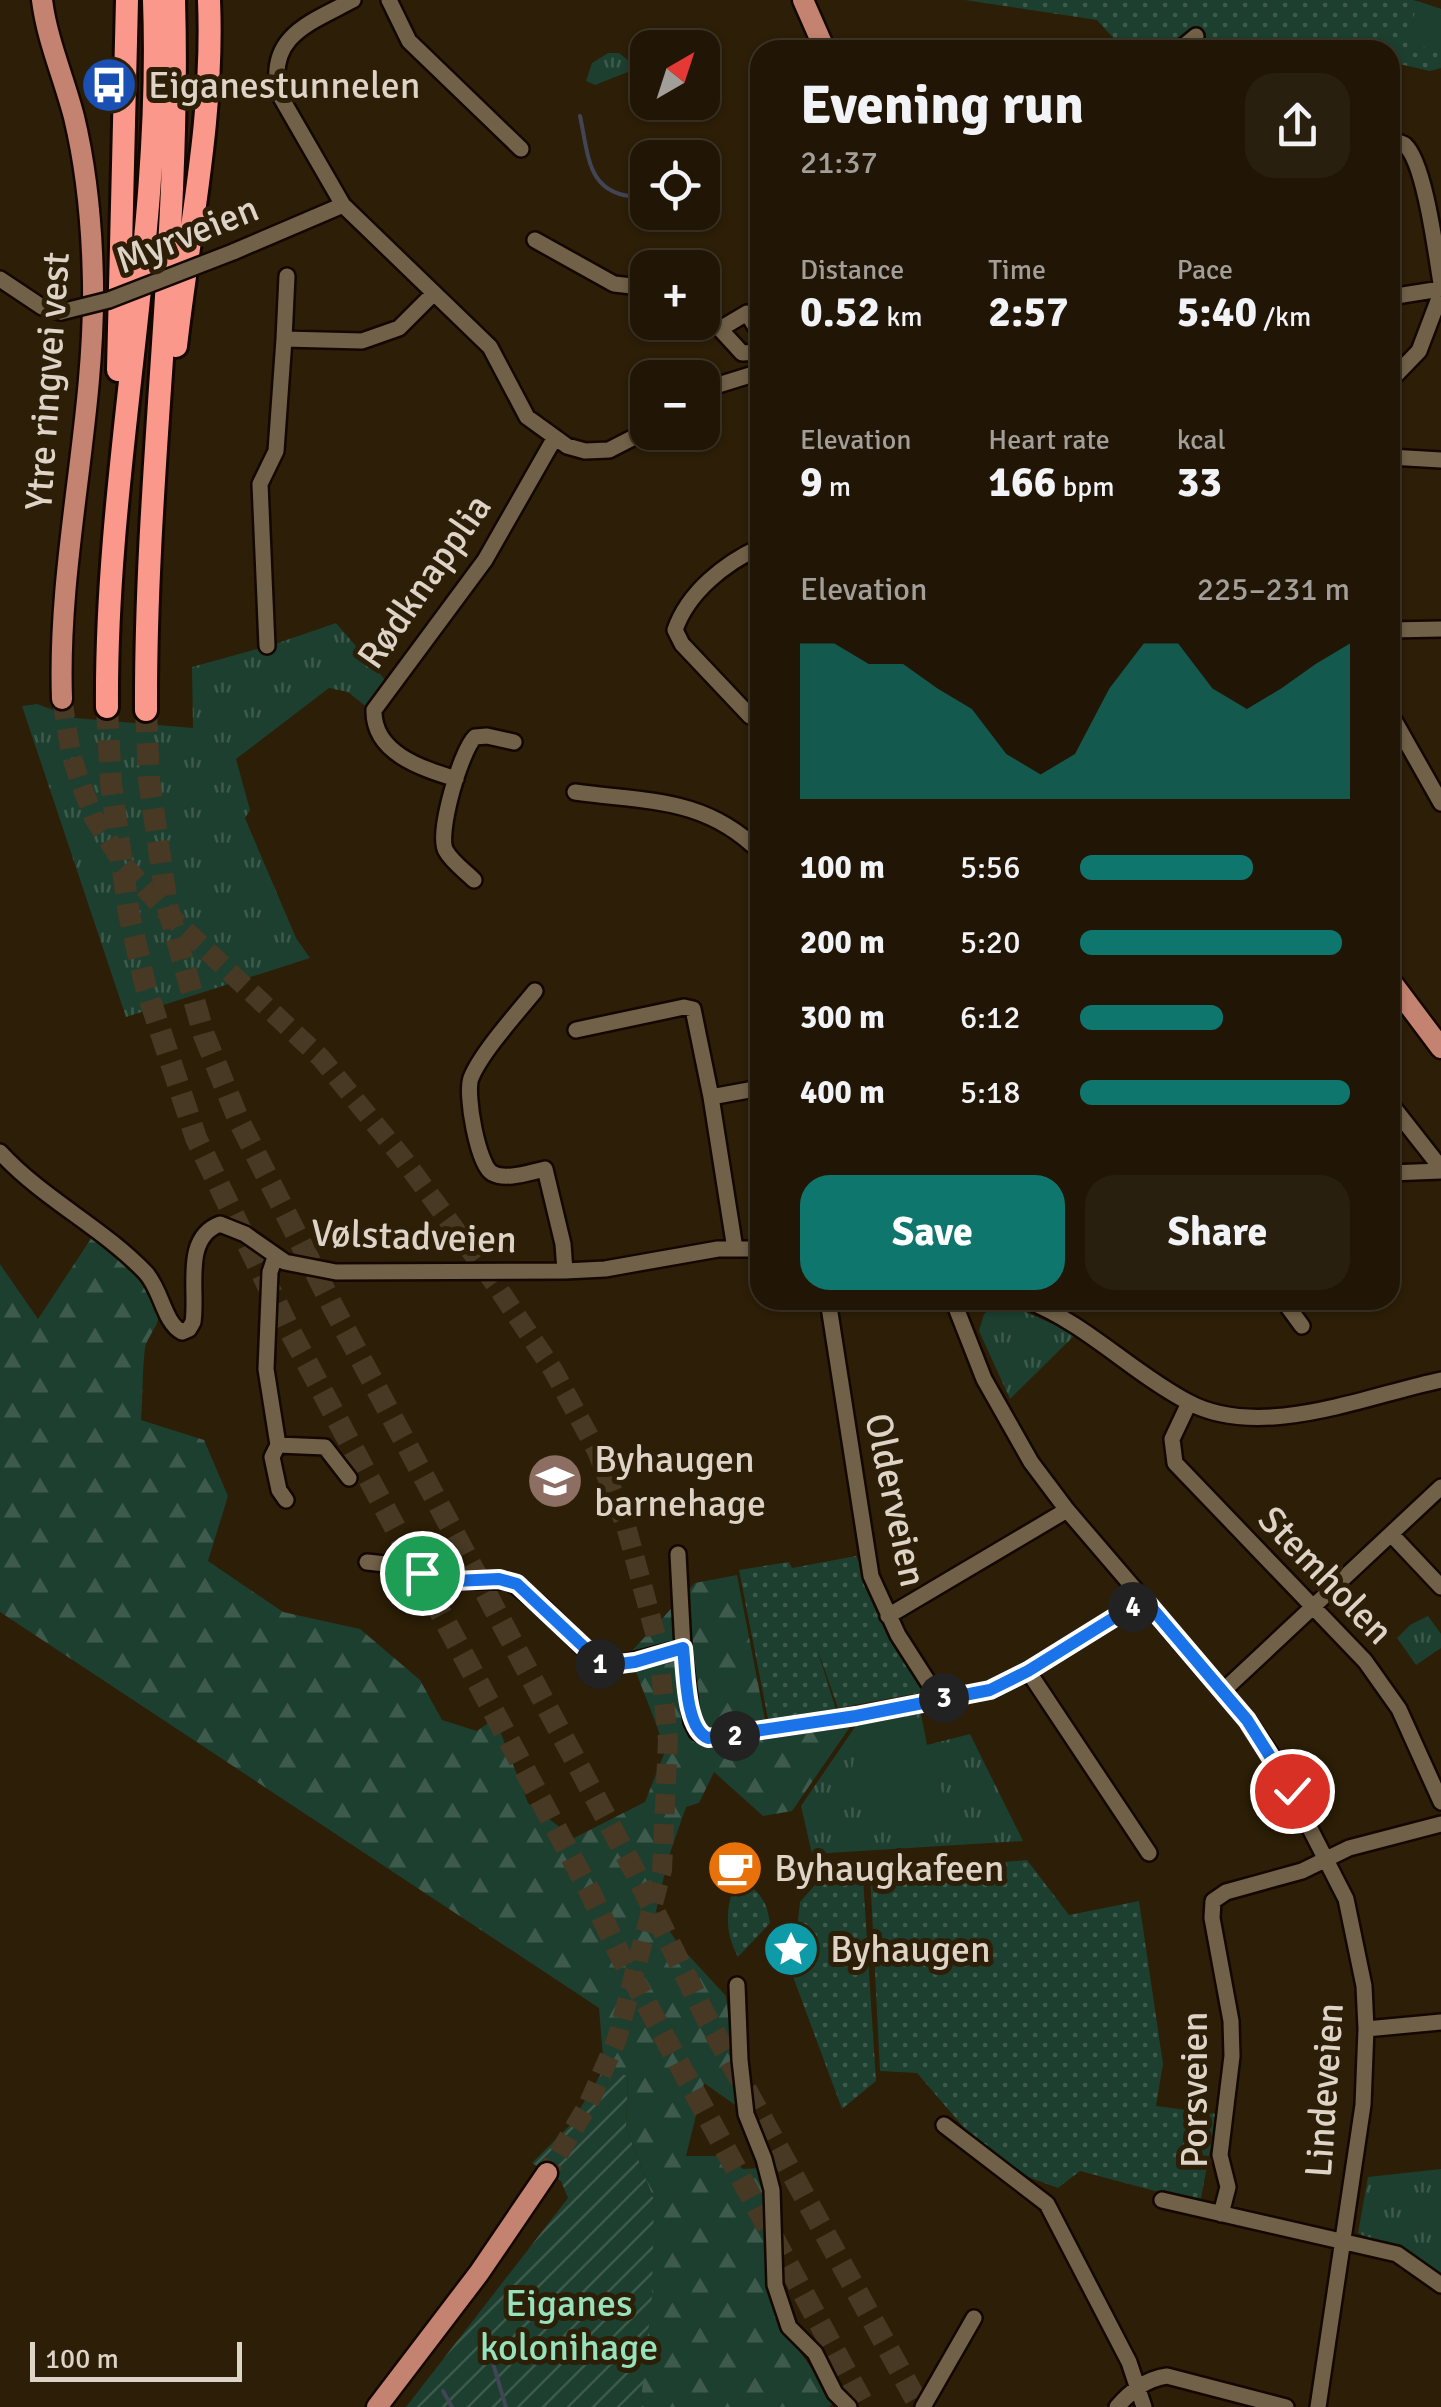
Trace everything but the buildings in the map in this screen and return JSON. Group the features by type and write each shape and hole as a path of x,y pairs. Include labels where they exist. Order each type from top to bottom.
{"highway":[{"path":"119,487 111,456 120,343 127,0"},
{"path":"108,708 109,604 155,113 154,0"},
{"path":"146,710 174,114 174,0"},
{"path":"157,441 169,422 176,338 203,160 211,68 210,0"}],"main road":[{"path":"804,0 822,40"},
{"path":"814,0 816,24"},
{"name":"Ytre ringvei vest","path":"44,4 80,143 93,283 90,353 64,604 62,699"},
{"path":"1400,992 1440,1042"},
{"path":"377,2407 479,2273 548,2173"}],"street":[{"path":"353,0 290,36 281,50 276,76 279,94 344,205 490,347 527,417 554,439 585,450 609,450 630,439"},
{"path":"389,0 409,41 520,149"},
{"path":"1188,40 1196,36"},
{"path":"1400,143 1414,158 1431,224 1441,289 1419,351 1400,371"},
{"name":"Myrveien","path":"0,279 42,307 61,312 109,300 344,205"},
{"path":"535,240 614,284 630,286"},
{"path":"267,646 260,484 276,451 287,276"},
{"path":"1400,295 1441,289"},
{"path":"284,338 362,342 399,328 434,293"},
{"path":"750,318 747,313 720,329 742,353 750,353"},
{"path":"720,384 750,375"},
{"name":"Rødknapplia","path":"456,779 428,770 389,747 373,726 374,710 485,560 554,439"},
{"path":"1400,458 1441,460"},
{"path":"750,552 706,584 681,611 674,630 682,644 750,716"},
{"path":"1400,630 1441,629"},
{"path":"1400,731 1441,803"},
{"path":"474,880 444,846 456,779 475,737 514,742"},
{"path":"576,792 690,808 727,826 750,844"},
{"path":"535,990 476,1068 470,1080 470,1100 486,1169 502,1176 545,1169 563,1244 565,1272"},
{"path":"576,1030 691,1008 695,1013 735,1249"},
{"path":"712,1097 750,1090"},
{"path":"1400,1116 1441,1170"},
{"name":"Vølstadveien","path":"0,1152 144,1271 159,1290 170,1322 177,1330 189,1329 192,1322 195,1256 209,1230 226,1225 275,1257 336,1272 565,1272 750,1249"},
{"path":"1400,1172 1441,1170"},
{"path":"275,1257 270,1272 266,1355 278,1446 272,1457 286,1500"},
{"name":"Olderveien","path":"830,1310 867,1559 888,1616 938,1699"},
{"name":"Lindeveien","path":"957,1310 1000,1411 1031,1462 1223,1691 1275,1760 1346,1899 1364,1986 1363,2105 1318,2407"},
{"path":"1047,1310 1080,1326 1189,1402 1244,1417 1276,1417 1441,1380"},
{"path":"1292,1310 1302,1326"},
{"name":"Stemholen","path":"1189,1402 1172,1439 1174,1464 1312,1605 1384,1686 1399,1709 1441,1802"},
{"path":"278,1446 325,1447 349,1478"},
{"path":"1223,1691 1441,1487"},
{"path":"888,1616 1068,1510"},
{"path":"1391,1534 1441,1587"},
{"path":"678,1554 692,1722 699,1734 708,1738 856,1716 990,1690 1144,1599"},
{"path":"367,1562 404,1566 444,1580 509,1581 525,1590 600,1664 608,1667 683,1648"},
{"path":"1028,1671 1149,1853"},
{"path":"1328,1858 1371,1841 1441,1824"},
{"name":"Porsveien","path":"1221,2214 1228,2186 1220,2155 1232,2039 1211,1906 1219,1894 1285,1877 1328,1858"},
{"path":"737,1985 746,2114 772,2190 775,2285 789,2327 816,2353 835,2393 849,2407"},
{"path":"1366,2029 1441,2022"},
{"path":"944,2125 1047,2204 1129,2362 1144,2407"},
{"path":"1162,2200 1397,2254 1441,2285"},
{"path":"923,2407 974,2318"},
{"path":"1117,2407 1138,2387 1167,2376 1286,2407"}],"green space":[{"path":"965,0 1413,0 1441,9 1441,68 1430,71 1400,64 1400,40 1115,40 1097,20"},
{"path":"1418,1 1441,9 1441,50 1412,44 1411,27"},
{"path":"608,53 619,53 630,62 630,71 595,85 586,81 592,63"},
{"path":"336,623 387,682 369,709 348,692 329,688 236,759 250,810 245,818 296,938 310,958 126,1017 22,706 37,704 75,718 193,728 192,667"},
{"path":"92,1237 136,1273 158,1308 158,1320 145,1348 141,1420 204,1440 228,1496 208,1561 283,1612 360,1629 420,1680 442,1720 477,1731 495,1718 528,1803 574,1838 645,1802 664,1754 629,1654 695,1583 737,1575 766,1725 852,1724 792,1811 763,1816 714,1772 699,1803 686,1807 656,1911 679,1945 726,1996 738,2107 704,2083 686,2156 729,2156 743,2169 762,2168 769,2276 797,2348 836,2402 828,2407 644,2407 641,2401 654,2200 626,2128 628,2077 604,2069 599,2008 0,1612 0,1264 38,1319"},
{"path":"989,1310 1021,1310 1076,1334 1010,1399 979,1331"},
{"path":"856,1556 924,1692 838,1708 816,1645 837,1713 769,1724 739,1570 789,1562 792,1568"},
{"path":"1428,1616 1441,1634 1441,1648 1416,1665 1397,1638 1410,1625"},
{"path":"920,1709 927,1745 970,1734 1023,1841 812,1854 801,1806 857,1724"},
{"path":"914,1715 952,1819 895,1824 850,1780 859,1733"},
{"path":"1027,1860 1069,1915 1139,1901 1163,2064 1156,2106 1217,2114 1200,2203 1080,2171 1058,2188 996,2165 917,2073 880,2071 870,1873"},
{"path":"863,1878 876,2081 842,2109 792,1974 800,1902 820,1879"},
{"path":"746,1883 763,1900 770,1923 738,1957 729,1932 729,1907 733,1889"},
{"name":"Eiganes kolonihage","path":"604,2069 628,2076 626,2128 654,2200 652,2295 641,2401 644,2407 406,2407 568,2198 561,2181 532,2163 570,2125"},
{"path":"1441,2169 1441,2273 1358,2233 1368,2177"}],"waterway":[{"path":"580,116 593,171 609,189 630,196"},
{"path":"483,2330 506,2407"},
{"path":"443,2391 452,2407"}],"tunnel":[{"path":"62,699 79,779 94,818 124,865 166,912 321,1058 401,1156 553,1370 597,1451 626,1526 658,1644 668,1740 662,1870 617,2039 588,2105 547,2173"},
{"path":"107,707 111,784 129,914 146,988 196,1138 291,1333 865,2407"},
{"path":"146,710 149,780 167,905 204,1035 239,1121 333,1307 634,1870 705,2015 920,2407"}],"place":[{"name":"Eiganestunnelen","path":"109,85"},
{"name":"Byhaugen barnehage","path":"555,1481"},
{"name":"Byhaugkafeen","path":"735,1868"},
{"name":"Byhaugen","path":"791,1949"}],"route":[{"path":"422,1573 444,1580 490,1578 517,1584 604,1666 683,1648 692,1722 696,1732 708,1738 856,1716 990,1690 1144,1599 1247,1720 1292,1791"}]}
